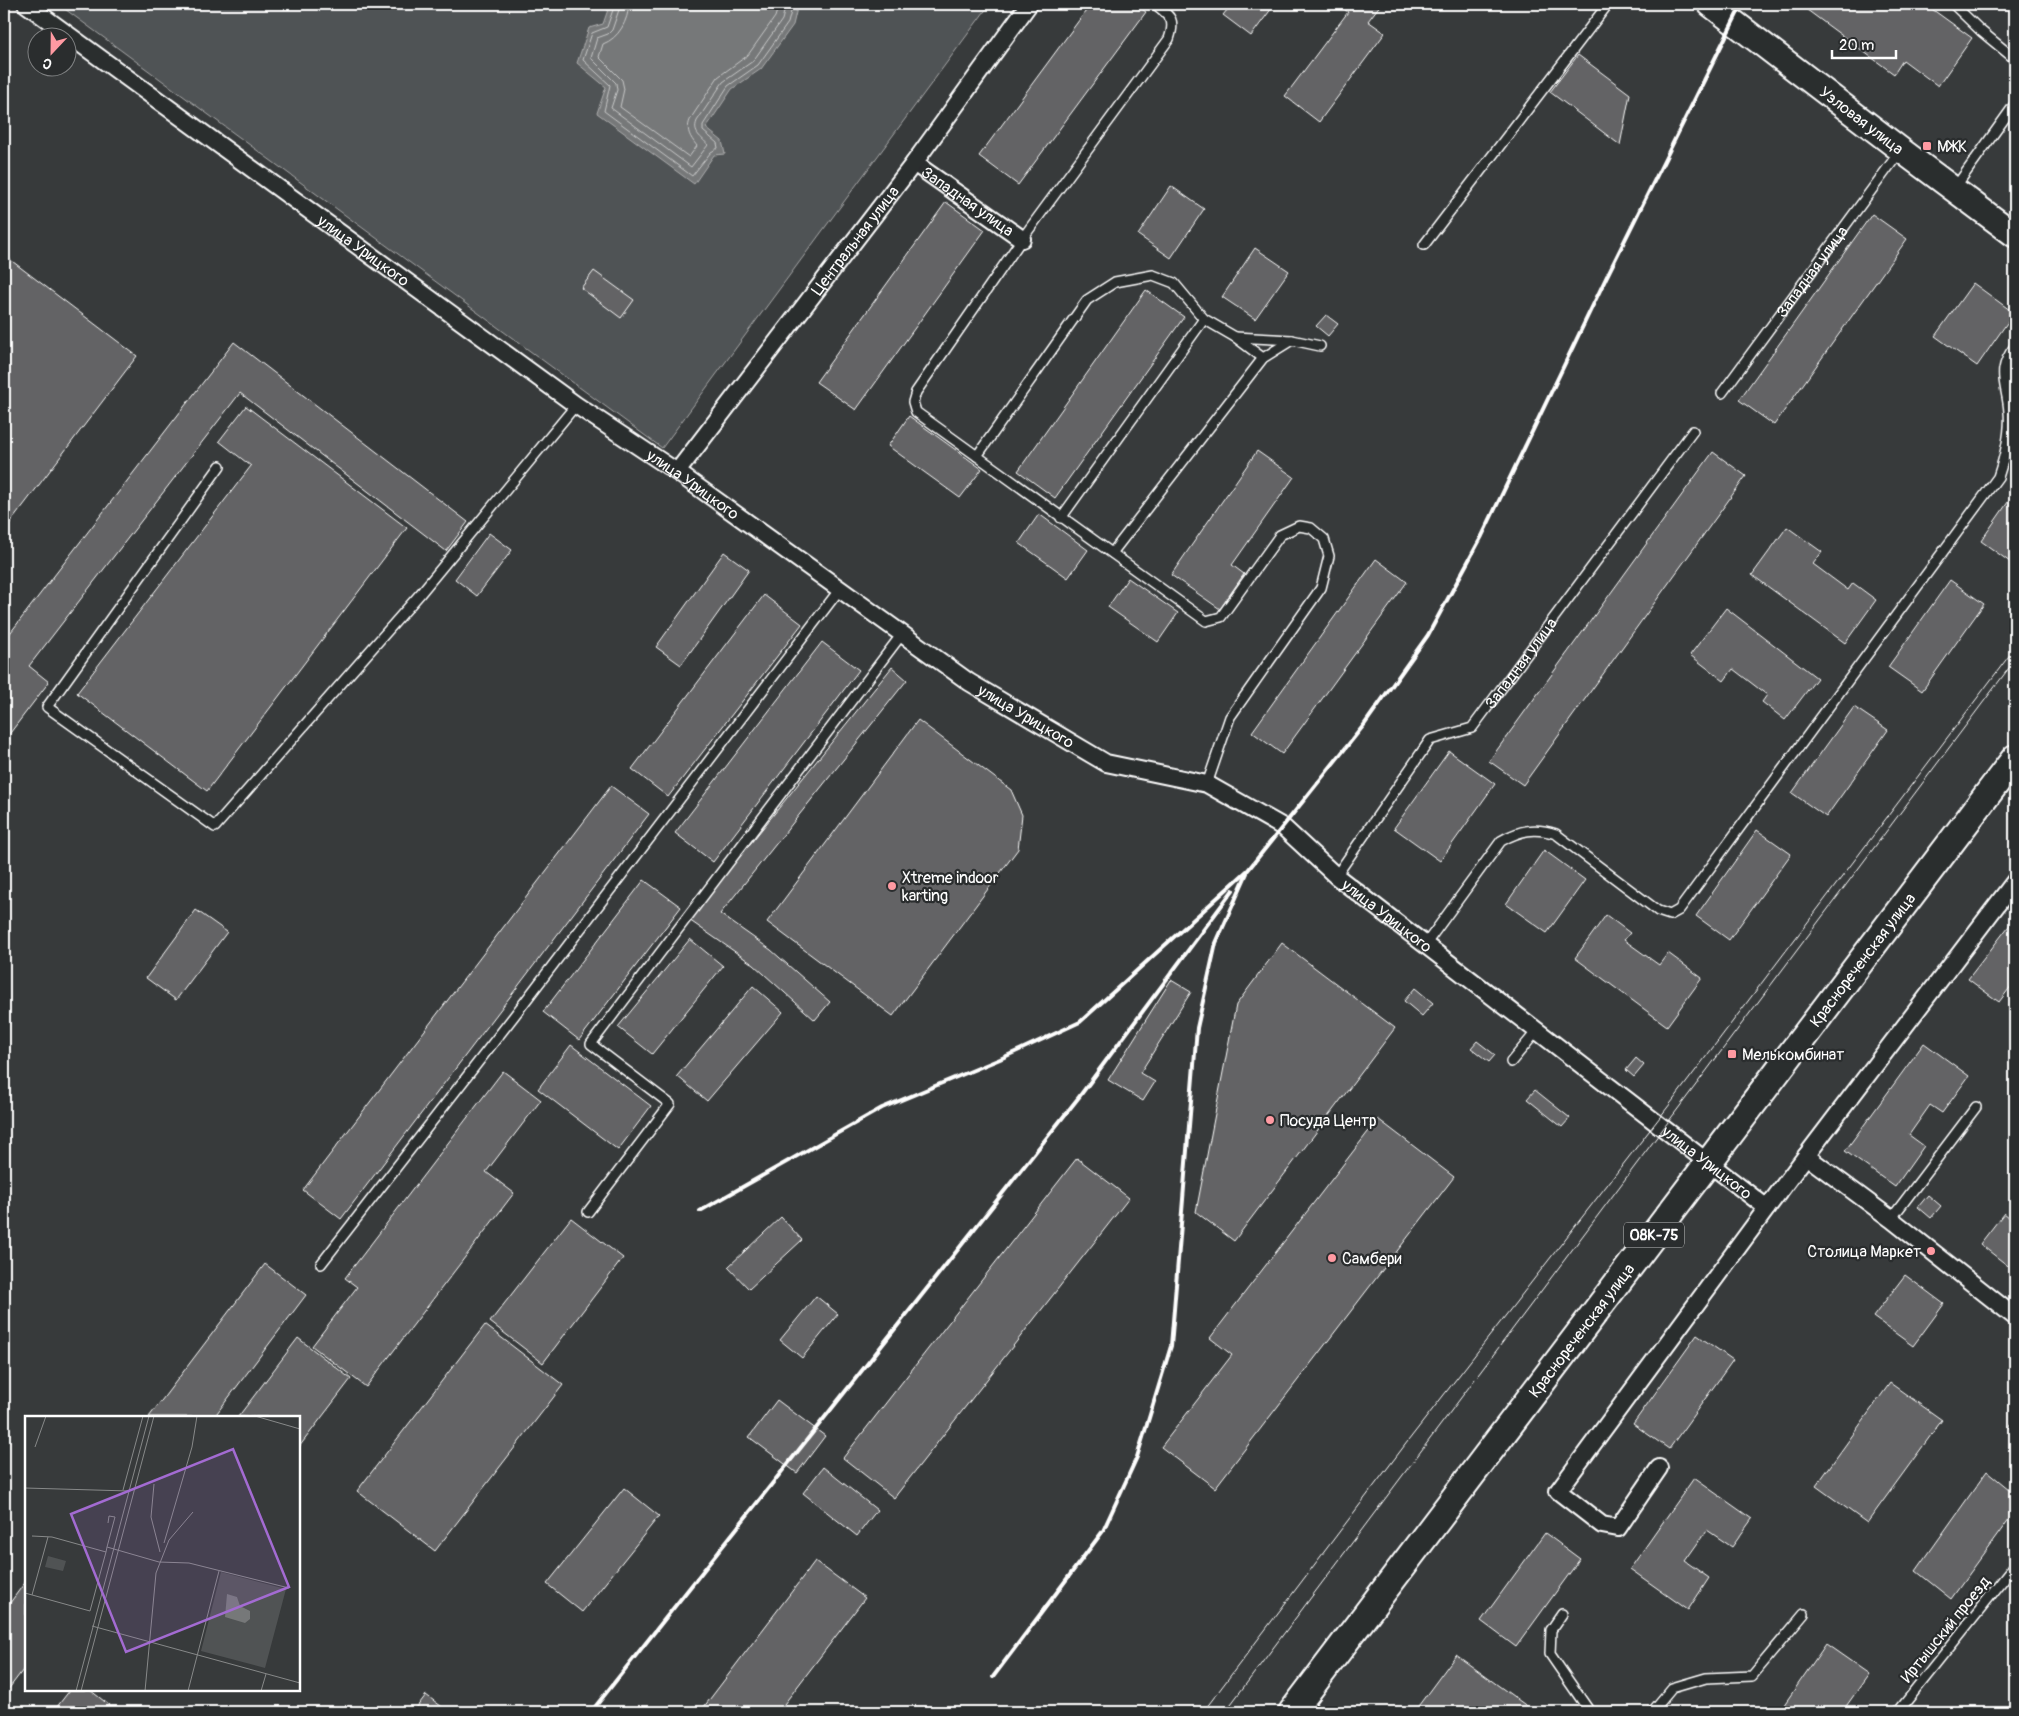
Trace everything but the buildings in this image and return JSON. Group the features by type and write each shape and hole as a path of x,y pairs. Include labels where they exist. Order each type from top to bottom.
{"main road":[{"name":"Краснореченская улица","path":"1292,1712 2015,758"}],"street":[{"name":"улица Урицкого","path":"26,4 576,405 677,472 969,682 1106,762 1207,784 1283,827 1336,876 1536,1032 1767,1208 2015,881"},
{"name":"Центральная улица","path":"677,472 914,163 1029,4"},
{"name":"Узловая улица","path":"1710,4 2015,235"},
{"name":"Западная улица","path":"914,163 1022,239"},
{"path":"1806,1156 1891,1219 2015,1317"},
{"path":"1659,1468 1618,1528 1602,1525 1558,1491 1767,1208"}],"lane":[{"path":"1155,4 1169,14 1173,27 1169,39 1022,239 916,392 913,402 916,412 1206,621 1220,617 1280,535 1299,526 1311,528 1324,539 1329,556 1321,588 1230,718 1207,784"},
{"path":"1424,245 1608,4"},
{"path":"1953,4 1981,31 2015,59"},
{"path":"1954,189 2015,104"},
{"name":"Западная улица","path":"1722,393 1901,150"},
{"path":"977,456 1087,300 1115,282 1152,275 1174,283 1204,319 1235,337 1264,358"},
{"path":"1061,518 1204,319"},
{"path":"1235,337 1292,340 1320,346"},
{"path":"1112,554 1264,358 1292,340"},
{"path":"1425,945 1501,841 1514,833 1528,830 1542,830 1556,834 1658,911 1670,915 1679,910 1998,477 2006,454 2009,413 2002,368 2006,357 2015,346"},
{"path":"220,466 47,707 215,827 420,594 576,405"},
{"name":"Западная улица","path":"1336,876 1430,740 1472,728 1693,431"},
{"path":"321,1264 514,1016 840,589"},
{"path":"588,1212 670,1104 591,1044 902,634"},
{"path":"1511,1062 1536,1032"},
{"path":"1891,1219 1976,1107"},
{"name":"Иртышский проезд","path":"1898,1712 2015,1564"},
{"path":"1562,1614 1551,1630 1550,1654 1590,1712"},
{"path":"1652,1712 1672,1688 1706,1678 1752,1676 1804,1614"}],"shaded area":[{"path":"58,4 990,4 662,448"}],"water":[{"path":"610,4 798,4 793,25 761,69 732,89 706,128 722,141 725,154 714,155 694,184 597,113 606,87 577,63 589,28 603,24"}],"tram line":[{"path":"1203,1712 1408,1441 1674,1099 2015,648"},
{"path":"1225,1712 2015,660"}],"railway":[{"path":"700,1211 882,1108 1000,1059 1080,1022 1248,870 1364,725 1428,635 1482,536 1606,278 1742,4"},
{"path":"993,1677 1103,1531 1137,1457 1171,1346 1197,1028 1216,943 1247,873"},
{"path":"591,1712 1079,1097 1233,890"}],"place":[{"name":"МЖК","path":"1927,146"},
{"name":"Xtreme indoor karting","path":"892,886"},
{"name":"Мелькомбинат","path":"1732,1054"},
{"name":"Посуда Центр","path":"1270,1120"},
{"name":"Столица Маркет","path":"1931,1251"},
{"name":"Самбери","path":"1332,1258"}]}
